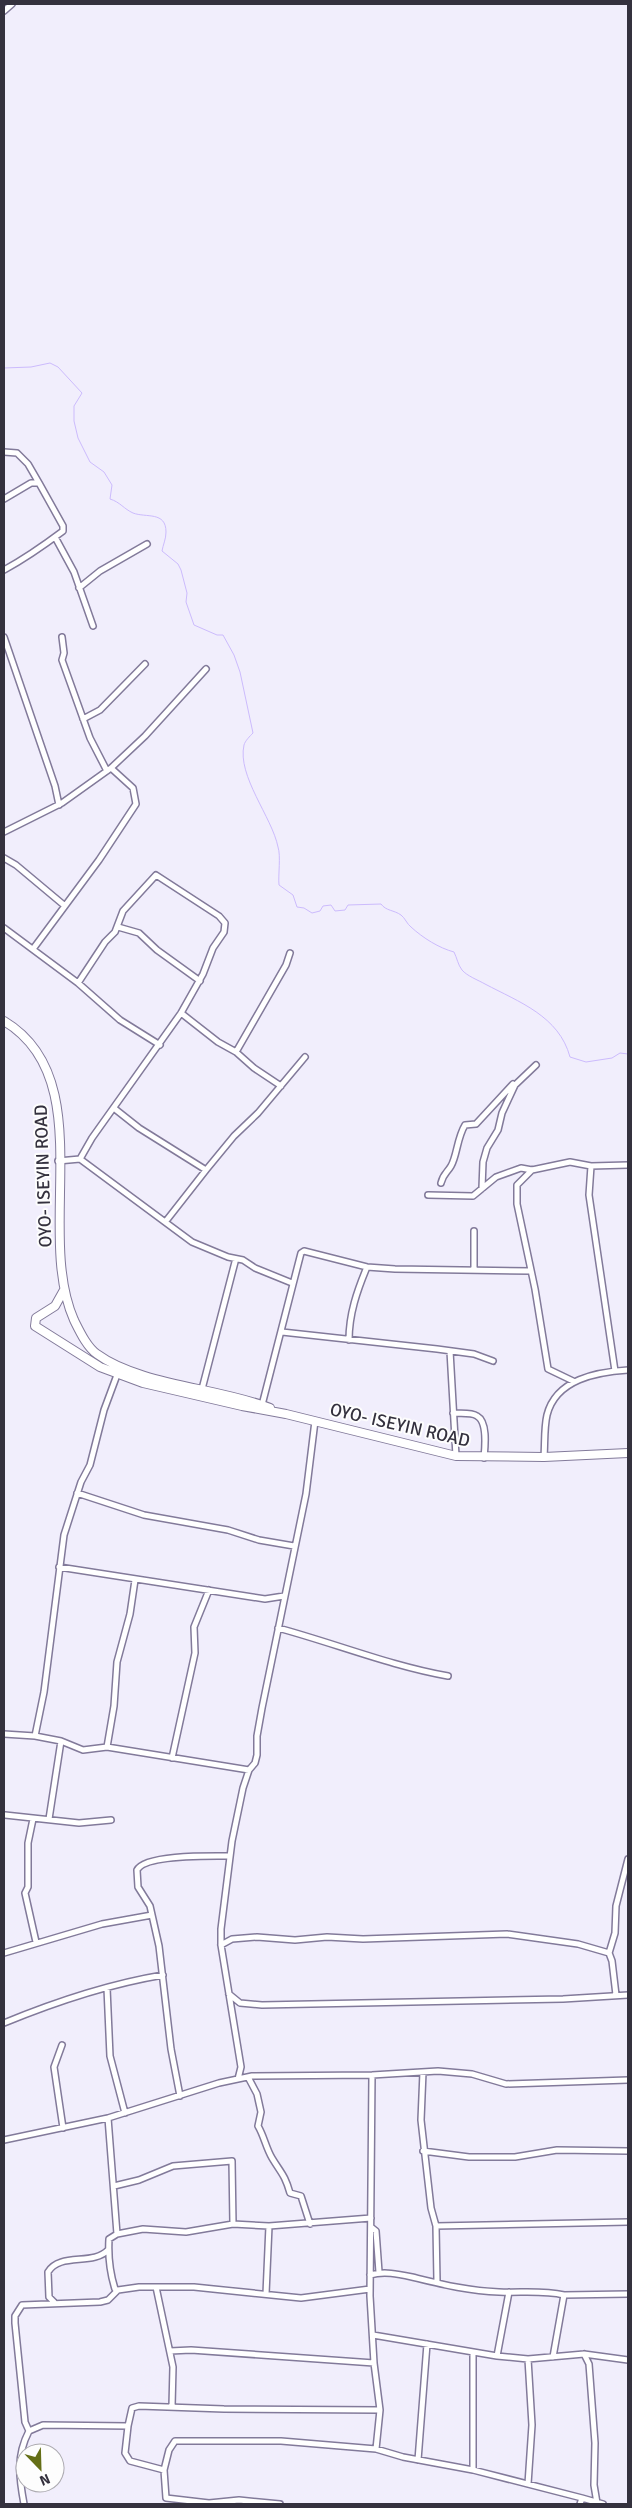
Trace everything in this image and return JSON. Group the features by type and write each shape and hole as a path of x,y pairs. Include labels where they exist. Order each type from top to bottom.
{"main road":[{"name":"OYO- ISEYIN ROAD","path":"4,1021 25,1036 36,1048 51,1078 58,1120 60,1260 64,1290 80,1333 96,1354 136,1372 262,1405 286,1414"},
{"name":"OYO- ISEYIN ROAD","path":"64,1290 55,1306 36,1318 35,1326 81,1357 117,1375 182,1393 286,1414 456,1456 484,1458 544,1457 628,1453"}],"street":[{"path":"4,11 12,4"},
{"path":"4,452 17,453 28,464 62,520 63,531 41,545 38,551 4,570"},
{"path":"4,500 30,483 39,483"},
{"path":"55,537 74,572 93,626"},
{"path":"79,588 100,571 147,544"},
{"path":"4,637 5,651 56,786 59,805"},
{"path":"33,949 116,836 136,804 134,788 109,770 90,738 62,660 64,653 62,637"},
{"path":"83,719 105,705 145,664"},
{"path":"4,832 59,805 109,770 145,736 206,669"},
{"path":"4,858 16,865 65,906"},
{"path":"78,983 118,926 123,911 153,877 160,876 220,916 225,924 224,932 213,948 200,981 181,1013 160,1046 92,1138 80,1159"},
{"path":"118,926 139,933 156,950 200,981"},
{"path":"4,928 78,983 120,1020 160,1046"},
{"path":"236,1052 286,964 290,953"},
{"path":"181,1013 218,1042 236,1052 254,1068 281,1086"},
{"path":"166,1221 206,1170 305,1057"},
{"path":"441,1183 443,1173 452,1165 460,1134 465,1125 476,1124 519,1079 536,1065"},
{"path":"482,1188 483,1162 498,1130 502,1114 519,1079"},
{"path":"115,1109 139,1128 206,1170"},
{"path":"58,1161 80,1159 192,1242 228,1257 243,1260 255,1268 292,1283"},
{"path":"428,1195 469,1197 496,1177 521,1168 532,1170 570,1162 591,1166 628,1165"},
{"path":"591,1166 589,1184 590,1203 615,1371"},
{"path":"532,1170 517,1185 517,1204 548,1369 573,1381"},
{"path":"474,1231 474,1269"},
{"path":"262,1405 282,1332 292,1283 304,1251 367,1267 531,1271"},
{"path":"202,1389 236,1262"},
{"path":"349,1340 349,1327 356,1294 367,1267"},
{"path":"282,1332 474,1354 493,1361"},
{"path":"450,1351 456,1456"},
{"path":"544,1457 548,1411 559,1392 573,1381 615,1371 628,1370"},
{"path":"35,1736 44,1692 64,1535 77,1493 90,1465 104,1410 117,1375"},
{"path":"453,1413 475,1415 479,1418 485,1439 484,1458"},
{"path":"238,2079 241,2067 221,1946 221,1929 230,1856 243,1788 249,1770 255,1763 257,1754 257,1736 306,1494 315,1422"},
{"path":"77,1493 151,1517 228,1530 259,1540 294,1546"},
{"path":"59,1567 264,1599 284,1596"},
{"path":"108,1747 117,1662 130,1614 135,1580"},
{"path":"172,1758 195,1653 194,1627 209,1590"},
{"path":"278,1628 338,1644 423,1671 448,1676"},
{"path":"4,1734 35,1736 61,1741 83,1750 108,1747 249,1770"},
{"path":"49,1820 61,1741"},
{"path":"4,1815 79,1823 111,1820"},
{"path":"33,1819 28,1842 28,1887 26,1893 36,1942"},
{"path":"180,2096 170,2049 163,1975 152,1915 150,1906 138,1887 136,1877 139,1866 188,1855 230,1856"},
{"path":"616,1995 612,1961 609,1953 615,1933 616,1906 628,1858"},
{"path":"4,1953 102,1924 152,1915"},
{"path":"221,1929 232,1939"},
{"path":"221,1946 232,1939 257,1937 287,1940 326,1937 363,1939 507,1934 578,1944 609,1953"},
{"path":"4,2023 107,1988 163,1975"},
{"path":"107,1988 110,2056 125,2113"},
{"path":"228,1993 240,2003"},
{"path":"231,2008 240,2003 334,2005 563,1999 628,1995"},
{"path":"62,2045 54,2067 63,2128"},
{"path":"241,2067 250,2077 257,2094 261,2112 258,2126 265,2137 273,2159 287,2180 290,2193 302,2196 310,2224"},
{"path":"4,2140 108,2118 250,2077 372,2075 423,2072 472,2074 506,2084 520,2085 628,2080"},
{"path":"423,2072 421,2120 423,2151 431,2208 436,2226 437,2281"},
{"path":"372,2075 373,2177 370,2289 374,2363 380,2410 376,2449"},
{"path":"108,2118 117,2234"},
{"path":"423,2151 469,2157 515,2157 557,2150 628,2151"},
{"path":"114,2186 139,2180 173,2166 232,2161 233,2224"},
{"path":"118,2290 115,2289 113,2282 108,2250 109,2240 117,2234 143,2229 186,2232 233,2224 269,2226 371,2218"},
{"path":"436,2226 628,2222"},
{"path":"266,2294 269,2226"},
{"path":"371,2227 376,2231 379,2272"},
{"path":"55,2302 49,2297 49,2268 69,2261 103,2255 108,2250"},
{"path":"370,2275 379,2272 437,2281 453,2288 509,2292 530,2291 564,2295 628,2294"},
{"path":"156,2287 170,2351 174,2386 172,2406"},
{"path":"29,2431 24,2422 15,2316 22,2305 55,2302 100,2302 108,2300 118,2290 156,2287 194,2287 301,2298 370,2289"},
{"path":"497,2356 509,2292"},
{"path":"553,2357 564,2295"},
{"path":"372,2335 497,2356 528,2359 584,2354 628,2360"},
{"path":"418,2460 427,2344"},
{"path":"170,2351 191,2350 374,2363"},
{"path":"473,2353 473,2470"},
{"path":"584,2354 589,2364 595,2443 594,2485 600,2503"},
{"path":"528,2359 532,2425 528,2484"},
{"path":"164,2470 130,2461 125,2453 132,2408 172,2406 224,2409 380,2410"},
{"path":"24,2504 18,2474 19,2458 29,2431 43,2425 128,2426"},
{"path":"280,2504 239,2500 208,2503 166,2498 164,2470 169,2450 175,2441 272,2441 376,2449 418,2460 473,2470 600,2503"},
{"path":"580,2504 582,2498"}],"waterway":[{"path":"4,368 31,367 50,363 58,367 82,393 74,406 74,421 78,438 90,462 104,472 112,485 110,499 133,513 154,516 163,521 166,535 162,551 178,564 181,570 187,593 186,602 194,625 217,635 223,635 234,655 240,672 253,733 244,745 243,757 246,770 250,783 275,835 279,855 279,885 293,895 297,907 304,908 312,913 320,911 323,906 331,905 335,911 345,910 348,905 381,904 385,908 401,915 410,926 426,939 454,952 464,972 536,1012 557,1031 565,1043 570,1057 586,1062 612,1058 620,1053 628,1054"}]}
